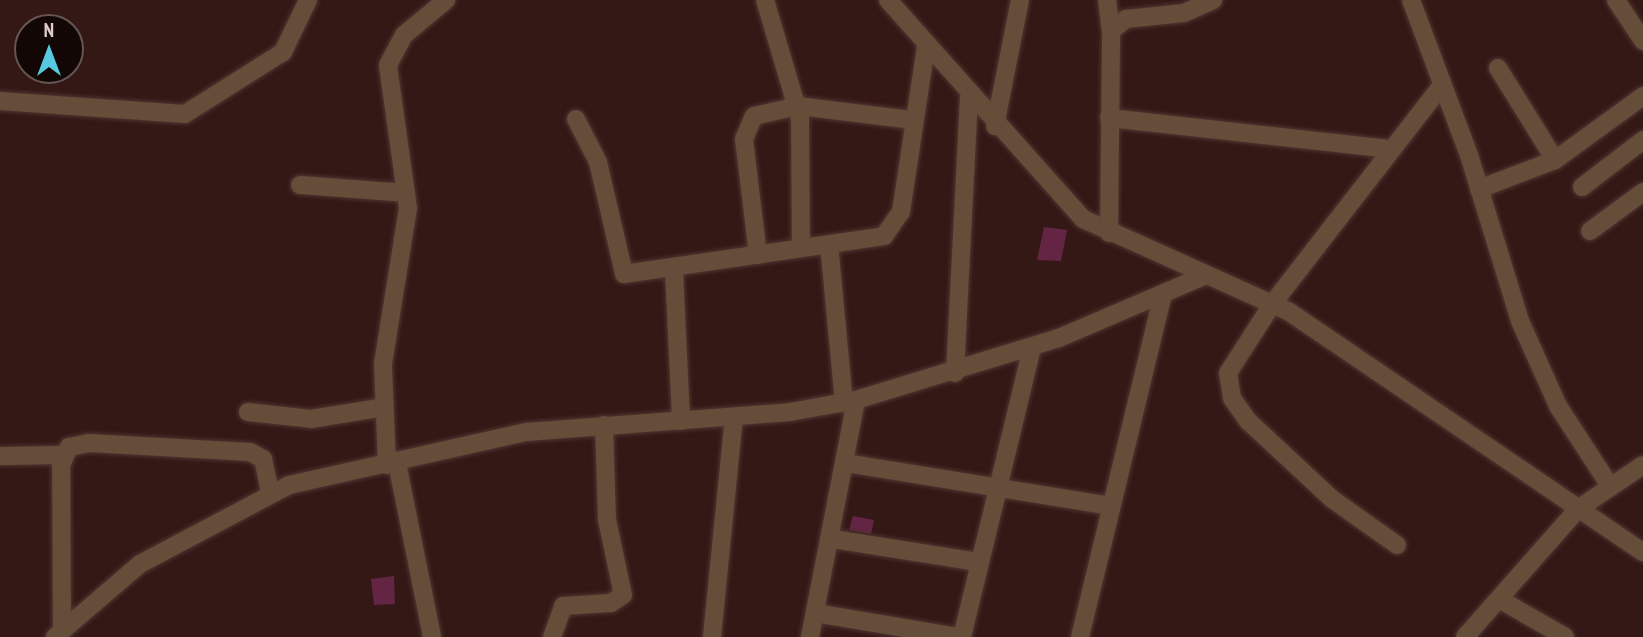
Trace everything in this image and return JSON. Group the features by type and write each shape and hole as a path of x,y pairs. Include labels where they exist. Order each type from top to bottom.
{"street":[{"path":"0,101 186,114 283,52 308,0"},
{"path":"432,637 392,464 384,407 383,364 397,297 406,193 388,65 404,34 446,0"},
{"path":"765,0 798,106 801,248"},
{"path":"995,126 1020,0"},
{"path":"1107,0 1111,30 1109,233"},
{"path":"1111,30 1126,19 1213,0"},
{"path":"1411,0 1443,84 1539,366 1611,486"},
{"path":"1616,0 1643,41"},
{"path":"893,3 969,98 1074,211 1109,233 1273,303 1643,552"},
{"path":"576,118 598,162 624,274 674,270 884,236 898,224 912,120 926,46"},
{"path":"1498,68 1555,160"},
{"path":"1397,545 1332,499 1232,398 1231,367 1273,303 1443,84"},
{"path":"1479,189 1555,160 1643,96"},
{"path":"956,373 969,98"},
{"path":"758,255 744,131 754,116 798,106 912,120"},
{"path":"1109,118 1391,149"},
{"path":"1582,187 1643,140"},
{"path":"300,185 406,193"},
{"path":"1590,231 1643,192"},
{"path":"810,637 833,538 846,463 850,401 829,244"},
{"path":"674,270 681,421"},
{"path":"58,634 140,564 270,493 511,435 604,425 734,417 850,401 956,373 1032,348 1206,275"},
{"path":"1080,637 1163,295"},
{"path":"815,613 960,637 995,487 1032,348"},
{"path":"248,412 311,419 384,407"},
{"path":"712,637 734,417"},
{"path":"552,637 563,606 611,603 623,595 607,520 604,425"},
{"path":"0,456 64,455 89,443 250,452 263,459 270,493"},
{"path":"58,634 64,455"},
{"path":"846,463 1111,506"},
{"path":"1465,637 1578,509 1643,465"},
{"path":"833,538 978,562"},
{"path":"1499,598 1565,637"}],"building":[{"path":"1044,227 1067,230 1061,261 1037,260"},
{"path":"853,516 874,520 871,534 849,530"},
{"path":"394,576 395,604 374,605 371,579"}]}
